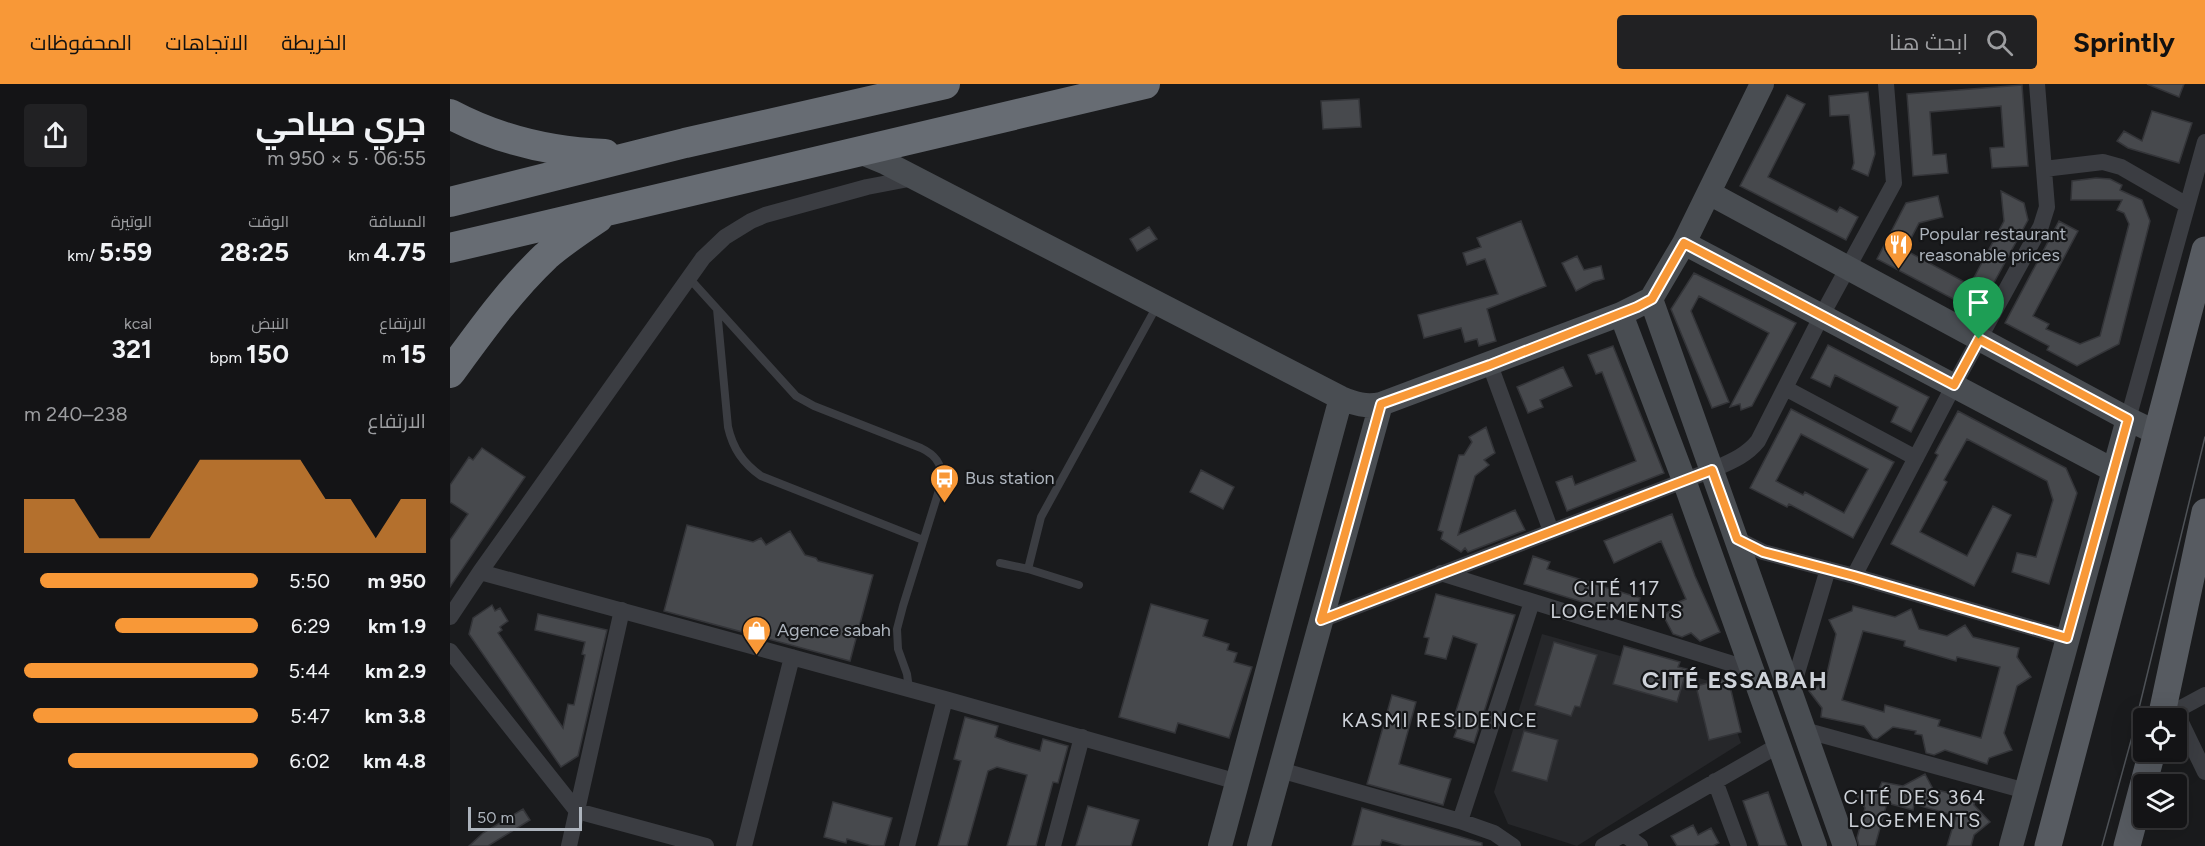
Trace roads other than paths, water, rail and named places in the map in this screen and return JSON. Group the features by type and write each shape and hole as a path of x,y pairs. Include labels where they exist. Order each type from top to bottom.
{"highway":[{"path":"450,202 685,143 945,84"},
{"path":"450,248 1145,84"},
{"path":"450,114 475,128 522,144 571,153 613,154 685,143"},
{"path":"450,373 493,314 525,276 571,236 613,208"}],"main road":[{"path":"2048,846 2205,250"},
{"path":"2168,708 2205,512"},
{"path":"2127,846 2149,762"}],"street":[{"path":"857,151 914,178 1341,398 1369,406 1381,404 1490,365 1621,314 1652,299 1684,243 1762,84"},
{"path":"1321,620 1712,470 1750,451 1758,441 1822,315 1894,183 1886,84"},
{"path":"1854,576 1954,385 2042,226 2047,207 2037,84"},
{"path":"914,178 919,136"},
{"path":"2011,846 2205,142"},
{"path":"2044,169 2103,162 2121,167 2187,205"},
{"path":"450,617 713,247 750,221 867,187 914,178"},
{"path":"1709,193 2157,433"},
{"path":"1684,243 2113,470"},
{"path":"1652,299 1845,846"},
{"path":"1621,314 1684,480 1815,846"},
{"path":"1490,365 1551,531"},
{"path":"1785,388 1916,458"},
{"path":"1220,846 1341,398"},
{"path":"1259,846 1381,404"},
{"path":"1737,539 1763,552 2067,638"},
{"path":"1791,693 1828,569"},
{"path":"480,572 1238,782"},
{"path":"1441,573 1752,670"},
{"path":"1460,821 1532,602"},
{"path":"569,846 622,610"},
{"path":"450,651 577,811 706,846"},
{"path":"744,846 792,657"},
{"path":"2180,708 2205,694"},
{"path":"907,846 945,699"},
{"path":"1804,730 2025,791"},
{"path":"1053,846 1082,737"},
{"path":"1603,846 1779,745"},
{"path":"2187,746 2205,772"},
{"path":"1280,770 1460,821 1494,833 1513,846"},
{"path":"1715,782 1739,846"},
{"path":"1624,834 1640,846"}],"lane":[{"path":"689,278 789,389 805,402 921,448 937,459 943,477 897,629 898,649 907,674 909,689"},
{"path":"1028,569 1041,517 1158,304"},
{"path":"717,309 728,427 730,439 742,461 766,479 923,540"},
{"path":"1000,563 1079,585"}],"tram line":[{"path":"2102,846 2132,737 2205,437"}],"place":[{"name":"Popular restaurant reasonable prices","path":"1898,270"},
{"name":"Bus station","path":"944,504"},
{"name":"Agence sabah","path":"756,656"}],"district":[{"name":"CITÉ 117 LOGEMENTS","path":"1617,600"},
{"name":"CITÉ ESSABAH","path":"1735,679"},
{"name":"KASMI RESIDENCE","path":"1440,720"},
{"name":"CITÉ DES 364 LOGEMENTS","path":"1915,808"}]}
